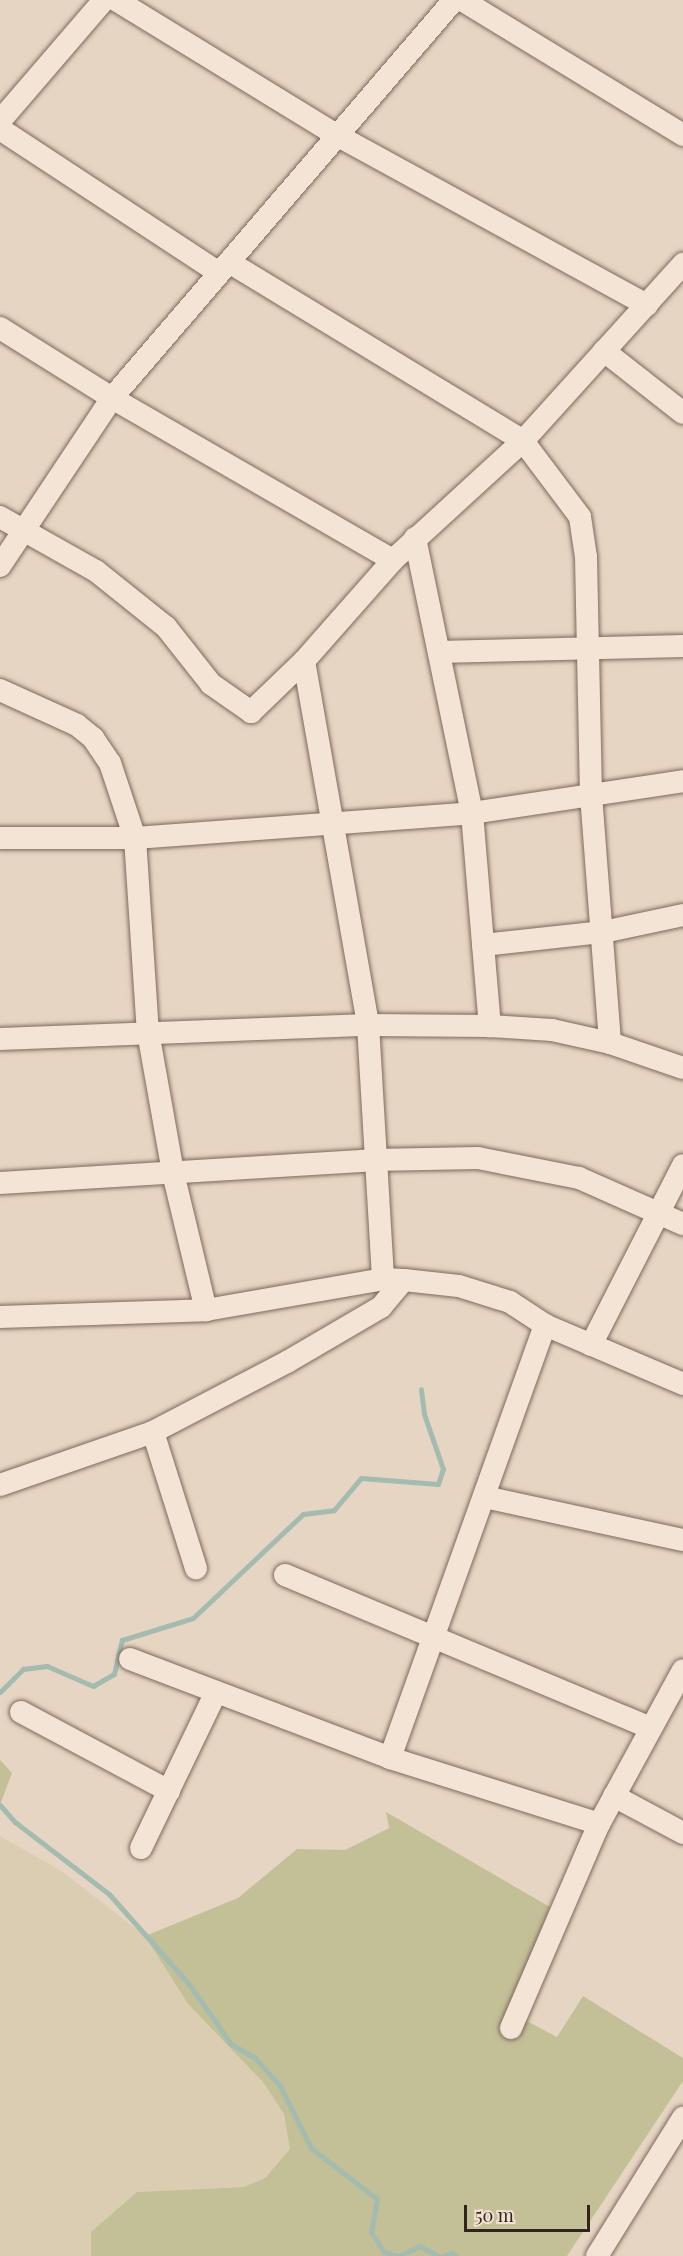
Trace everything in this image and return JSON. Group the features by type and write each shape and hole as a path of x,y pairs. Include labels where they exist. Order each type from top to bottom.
{"street":[{"path":"0,121 104,0"},
{"path":"116,0 340,137 647,304"},
{"path":"0,566 25,532 112,398 224,267 340,137 454,0"},
{"path":"462,0 683,135"},
{"path":"0,129 224,267 523,441 580,518 586,557 591,795 610,1043"},
{"path":"0,517 96,571 166,627 211,684 251,712 304,661 415,538 523,441 683,264"},
{"path":"0,328 112,398 393,560"},
{"path":"604,351 683,413"},
{"path":"415,538 472,813 490,1026"},
{"path":"439,652 683,646"},
{"path":"0,1485 153,1432 287,1362 381,1307 394,1279 373,1160 368,1025 304,661"},
{"path":"0,690 77,725 93,738 110,763 135,838 148,1032 173,1173 206,1310"},
{"path":"0,838 135,838 472,813 683,781"},
{"path":"483,945 603,932 683,915"},
{"path":"0,1039 368,1025 490,1026 552,1030 649,1054 683,1068"},
{"path":"649,1054 683,1050"},
{"path":"0,1182 373,1160 478,1158 579,1178 683,1224"},
{"path":"591,1345 683,1165"},
{"path":"0,1317 206,1310 394,1279 459,1286 510,1302 545,1325 683,1384"},
{"path":"390,1758 545,1325"},
{"path":"153,1432 196,1568"},
{"path":"484,1497 683,1540"},
{"path":"285,1575 650,1728"},
{"path":"130,1659 390,1758 599,1824"},
{"path":"510,2028 599,1824 650,1728 675,1700 683,1670"},
{"path":"141,1848 216,1692"},
{"path":"21,1712 169,1791"},
{"path":"614,1796 683,1833"},
{"path":"597,2256 683,2118"}],"shaded area":[{"path":"0,1760 12,1773 0,1805"},
{"path":"386,1812 550,1907 508,2011 557,2037 583,1996 683,2058 683,2081 567,2256 91,2256 91,2232 137,2192 244,2187 265,2178 290,2149 284,2114 263,2082 188,2004 145,1936 238,1898 297,1849 345,1850 389,1828"},
{"path":"0,1836 63,1872 145,1936 188,2004 263,2081 284,2114 290,2149 265,2178 244,2187 137,2192 92,2232 91,2256 0,2256"}],"waterway":[{"path":"0,1692 23,1669 47,1666 93,1686 114,1674 122,1640 193,1618 303,1514 334,1510 361,1478 438,1484 443,1469 424,1414 421,1389"},
{"path":"0,1805 15,1822 109,1894 189,1984 231,2044 255,2058 280,2086 311,2148 377,2199 371,2232 384,2252 398,2256 420,2246 438,2256"},
{"path":"443,2256 452,2253 456,2256"}]}
